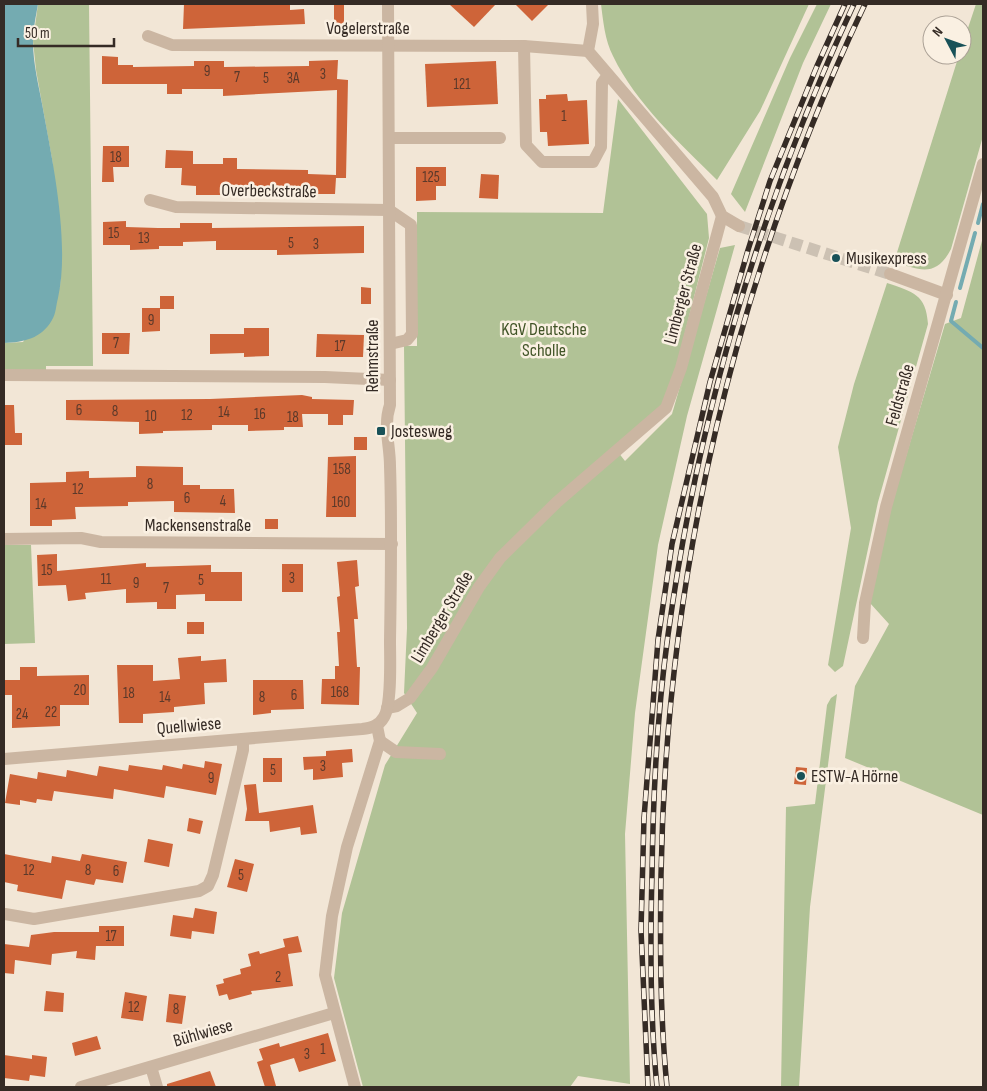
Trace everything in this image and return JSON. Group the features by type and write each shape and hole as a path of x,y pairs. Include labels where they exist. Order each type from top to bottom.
{"street":[{"name":"Rehmstraße","path":"387,708 390,664 392,544 390,462 387,431 390,380 388,4"},
{"path":"592,4 593,24 588,52 713,197 722,216 739,226"},
{"name":"Vogelerstraße","path":"148,36 172,46 524,46 588,52"},
{"path":"524,46 526,145 542,162 593,162 601,147 602,83 608,75"},
{"path":"389,138 500,138"},
{"name":"Feldstraße","path":"863,638 865,603 886,507 983,164"},
{"name":"Overbeckstraße","path":"150,200 176,207 389,210"},
{"path":"389,210 411,225 412,334 407,340 390,344"},
{"name":"Limberger Straße","path":"387,708 397,706 410,698 432,668 479,587 500,558 550,509 666,408 681,368 722,216"},
{"path":"890,274 947,295"},
{"path":"4,375 324,377 390,380"},
{"name":"Mackensenstraße","path":"4,539 81,538 101,542 392,544"},
{"path":"355,1087 325,975 332,916 347,847 380,742 377,726 384,717 387,708"},
{"name":"Quellwiese","path":"4,759 362,729 377,726"},
{"path":"5,914 34,919 199,891 208,886 213,875 241,760 243,739"},
{"path":"380,742 396,752 440,754"},
{"name":"Bühlwiese","path":"80,1087 334,1013"},
{"path":"151,1067 156,1087"}],"green space":[{"path":"38,4 89,4 93,366 46,366 46,370 4,370 4,343 23,342 60,287 60,231 52,159 36,70 33,41"},
{"path":"601,4 809,4 760,111 717,180 646,107 623,74 608,44"},
{"path":"817,4 831,4 803,63 745,212 731,194 790,58"},
{"path":"976,4 983,4 983,136 951,249 945,258 933,268 920,269 894,262 956,65 972,65 972,16"},
{"name":"KGV Deutsche Scholle","path":"618,99 707,214 709,238 676,368 662,405 614,447 625,461 672,414 720,248 735,245 687,416 658,545 635,713 625,834 630,1084 578,1076 570,1087 363,1087 334,978 342,913 385,765 417,713 404,693 407,628 404,346 417,346 417,212 603,213"},
{"path":"983,237 983,815 845,758 855,686 889,624 870,603 891,507 945,324 961,318"},
{"path":"887,283 911,292 921,300 927,314 928,324 878,502 843,666 835,672 828,665 851,528 838,447 854,384"},
{"path":"4,545 31,545 35,643 4,644"},
{"path":"837,694 810,907 799,1087 781,1087 786,807 815,804 827,705 831,698"}],"water":[{"path":"4,4 38,4 33,50 59,204 62,253 58,298 52,320 43,331 31,338 18,342 4,343"}],"building":[{"path":"184,4 290,4 290,10 304,9 305,24 183,29"},
{"path":"334,4 344,4 344,26 334,26"},
{"path":"449,4 496,4 474,27"},
{"path":"515,4 549,4 532,21"},
{"path":"102,56 118,57 118,65 133,65 133,67 194,66 194,61 224,61 224,67 309,66 309,61 338,60 337,79 348,80 346,178 336,178 335,194 306,194 306,190 224,188 223,195 196,195 196,186 181,185 182,168 165,168 166,150 193,151 193,164 223,164 223,158 237,158 237,169 308,170 308,174 336,175 337,90 223,96 223,89 182,89 182,94 167,94 167,84 102,84"},
{"path":"496,61 498,104 427,107 425,64"},
{"path":"567,94 568,101 587,100 589,144 548,146 547,132 540,132 539,99 546,99 546,95"},
{"path":"103,146 129,146 129,167 113,167 114,182 102,182"},
{"path":"416,167 446,167 446,186 436,186 436,200 416,201"},
{"path":"481,174 499,175 498,199 479,198"},
{"path":"126,221 126,227 158,228 180,228 180,223 212,223 212,228 364,226 364,253 277,255 277,250 216,250 216,241 183,242 183,246 159,246 159,249 130,250 130,245 103,245 103,222"},
{"path":"361,287 371,288 371,304 361,304"},
{"path":"160,296 174,296 174,309 160,309 160,331 142,332 142,308 160,308"},
{"path":"244,328 269,328 269,356 244,357 244,353 210,354 210,334 244,334"},
{"path":"102,333 130,333 129,354 102,354"},
{"path":"317,334 364,335 363,357 316,357"},
{"path":"302,395 312,397 312,399 354,400 353,415 343,415 343,425 328,425 328,414 302,414 303,427 284,427 284,430 248,431 248,425 212,425 212,430 163,431 163,433 139,434 139,422 66,420 66,400 210,399"},
{"path":"4,405 14,405 15,433 22,433 22,445 4,445"},
{"path":"354,437 367,437 367,450 354,450"},
{"path":"356,456 356,517 326,517 328,457"},
{"path":"136,466 183,467 183,485 200,485 200,489 234,489 235,513 174,512 174,501 128,502 128,506 75,507 76,519 52,520 52,526 30,526 30,483 66,482 66,472 89,471 89,478 136,477"},
{"path":"265,519 278,519 278,529 265,529"},
{"path":"57,554 57,571 146,563 146,567 211,565 211,572 242,572 242,601 205,601 205,594 176,595 176,609 157,609 157,602 126,603 126,589 85,593 86,599 68,601 66,585 38,586 37,555"},
{"path":"357,560 359,586 355,587 358,619 354,619 357,667 360,667 359,705 321,704 322,679 335,679 335,666 339,666 337,632 340,632 337,597 340,596 337,562"},
{"path":"282,564 303,564 303,592 282,592"},
{"path":"187,622 204,622 204,634 187,634"},
{"path":"201,656 201,661 226,659 227,682 204,683 205,704 174,707 174,712 143,714 143,723 119,723 117,665 153,665 153,681 180,679 178,658"},
{"path":"20,667 37,667 37,676 89,675 89,705 60,705 60,726 12,728 12,695 4,695 4,680 20,680"},
{"path":"253,680 303,680 304,709 271,710 271,713 253,715"},
{"path":"352,749 353,762 342,763 343,777 313,780 313,769 304,770 303,757 326,756 326,751"},
{"path":"263,758 282,758 282,782 263,782"},
{"path":"205,761 222,764 216,795 166,786 164,798 114,789 113,799 54,791 52,801 37,799 36,803 20,800 20,805 5,803 10,774 37,779 38,772 66,777 67,770 97,776 99,766 128,771 129,765 162,770 163,765 182,769 183,764 204,768"},
{"name":"ESTW-A Hörne","path":"796,767 807,768 806,785 794,784"},
{"path":"256,784 259,813 313,805 317,833 301,835 300,827 270,832 269,821 245,821 247,809 244,785"},
{"path":"189,818 203,821 200,834 187,831"},
{"path":"148,839 173,844 169,867 144,862"},
{"path":"4,854 51,863 52,856 80,861 82,854 127,862 123,883 96,879 94,885 66,880 62,899 17,891 18,885 4,882"},
{"path":"235,859 254,864 247,892 227,887"},
{"path":"195,908 217,912 214,934 192,931 191,939 170,936 173,915 193,918"},
{"path":"99,926 124,926 124,946 96,946 95,960 76,958 77,951 52,954 51,965 15,960 14,974 4,973 4,944 29,947 31,935 54,932 99,932"},
{"path":"298,936 302,952 288,954 293,986 251,991 252,994 229,1000 227,994 219,996 216,985 224,983 223,979 241,974 240,969 251,966 248,954 259,951 260,954 285,947 283,939"},
{"path":"46,991 64,993 63,1012 44,1011"},
{"path":"125,992 147,996 143,1021 121,1018"},
{"path":"169,994 186,996 182,1024 166,1022"},
{"path":"328,1033 336,1061 299,1072 294,1058 270,1065 276,1086 265,1087 257,1062 263,1060 259,1049 279,1043 280,1047"},
{"path":"97,1036 101,1049 75,1056 72,1043"},
{"path":"4,1055 32,1059 32,1055 47,1057 45,1077 30,1075 29,1081 4,1078"},
{"path":"210,1071 216,1087 167,1087 167,1084"}],"waterway":[{"path":"978,223 983,204"},
{"path":"960,288 975,233"},
{"path":"956,302 951,321 983,348"}],"tunnel":[{"path":"739,226 890,274"}],"railway":[{"path":"648,1087 641,930 644,818 658,640 672,544 710,382 770,181 817,66 845,4"},
{"path":"657,1087 653,1034 651,955 655,785 664,665 681,553 697,472 737,312 790,156 854,4"},
{"path":"667,1087 663,1034 661,955 661,875 666,762 677,650 693,539 716,429 745,320 779,213 819,108 865,4"}],"place":[{"name":"Musikexpress","path":"836,258"},
{"name":"Jostesweg","path":"381,431"},
{"name":"ESTW-A Hörne","path":"801,776"}]}
